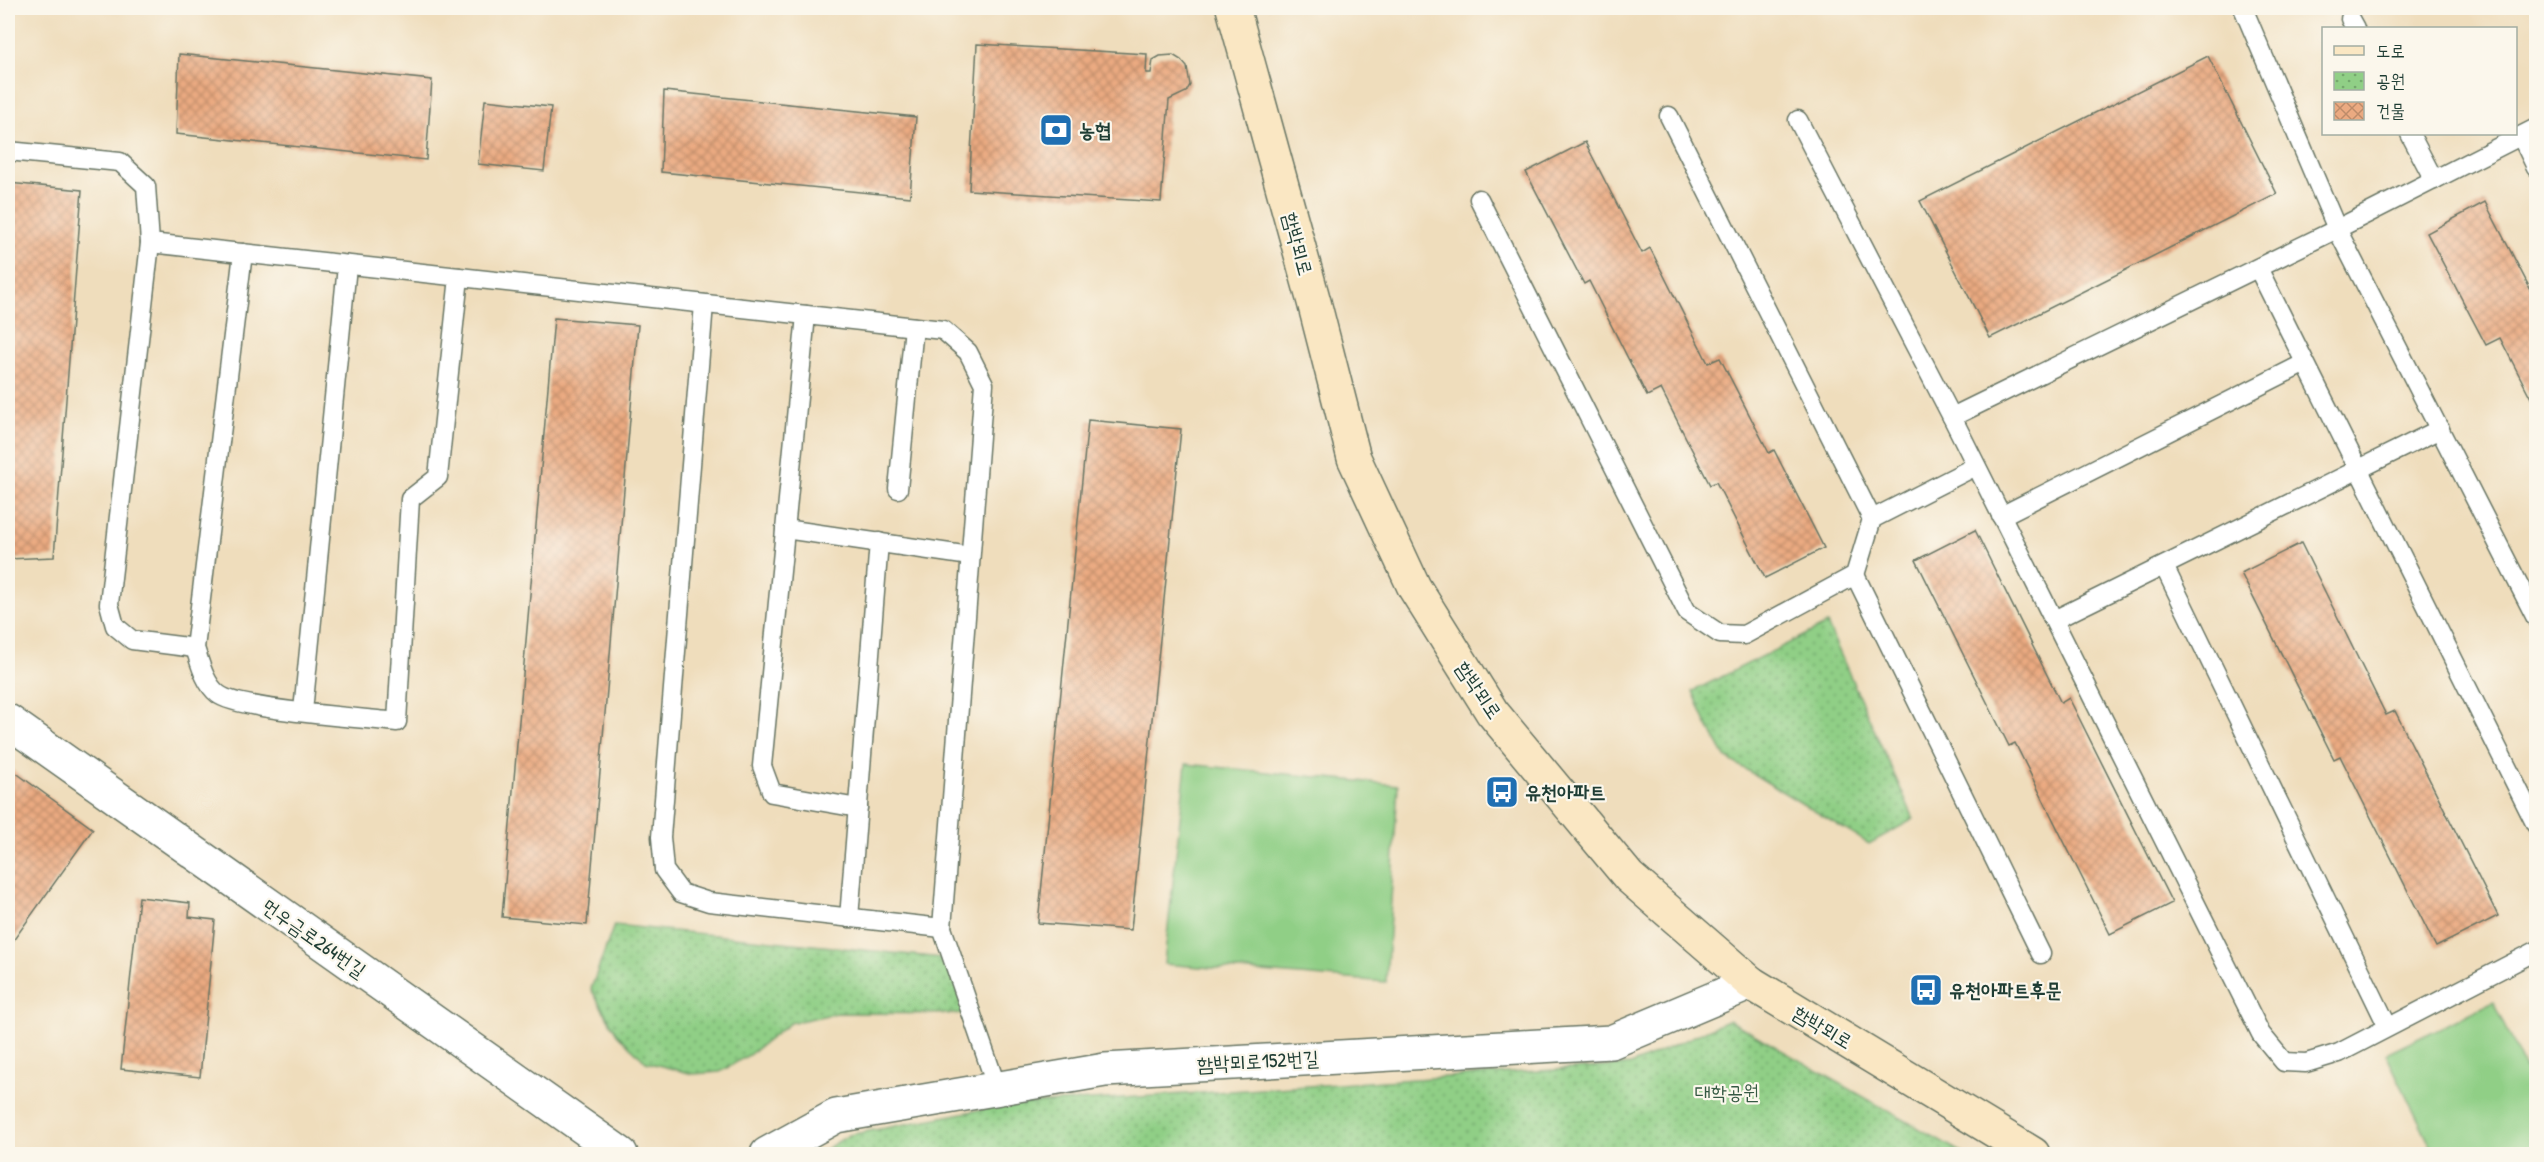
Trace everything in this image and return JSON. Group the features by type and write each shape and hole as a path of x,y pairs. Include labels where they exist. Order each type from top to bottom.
{"main road":[{"name":"함박뫼로","path":"1233,8 1314,302 1354,458 1414,587 1492,712 1629,877 1750,983 2032,1155"}],"street":[{"name":"먼우금로264번길","path":"8,721 621,1155"},
{"name":"함박뫼로152번길","path":"767,1155 836,1116 1105,1070 1611,1042 1750,983"}],"lane":[{"path":"2243,8 2337,230 2536,618"},
{"path":"1669,116 1872,519 1855,574 2041,954"},
{"path":"1798,120 1952,417 2261,1034 2284,1062 2306,1064 2339,1053 2536,951"},
{"path":"1952,417 2337,230 2529,132 2536,167"},
{"path":"2411,135 2434,180"},
{"path":"8,151 120,162 146,186 150,243 109,604 115,626 132,640 195,648"},
{"path":"1479,199 1687,612 1720,634 1744,635 1855,574"},
{"path":"150,243 943,330 968,351 984,384 942,928 997,1088"},
{"path":"243,253 195,648 204,674 216,693 232,702 397,722 410,499 438,477 459,277"},
{"path":"303,711 347,266"},
{"path":"2258,268 2536,825"},
{"path":"704,304 661,837 664,870 681,893 709,902 942,928"},
{"path":"806,315 762,766 772,793 858,808"},
{"path":"898,489 914,327"},
{"path":"2001,516 2306,363"},
{"path":"2054,621 2440,429"},
{"path":"1872,519 1976,466"},
{"path":"785,529 970,556"},
{"path":"849,918 879,543"},
{"path":"2164,566 2388,1028"}],"green space":[{"path":"1827,624 1914,819 1869,844 1725,757 1706,723 1693,691"},
{"path":"1186,764 1398,785 1386,982 1164,964"},
{"path":"614,925 953,959 972,1014 837,1013 790,1023 749,1055 720,1072 693,1074 646,1062 617,1034 591,989"},
{"path":"2493,1002 2536,1092 2536,1154 2435,1154 2386,1054"},
{"name":"대학공원","path":"1729,1020 1964,1154 818,1154 849,1135 999,1106 1631,1065"}],"building":[{"path":"977,44 1147,54 1146,73 1151,73 1153,60 1160,56 1173,55 1181,60 1187,67 1190,85 1186,92 1169,100 1161,202 969,190"},
{"path":"179,54 432,80 426,160 176,134"},
{"path":"2208,56 2277,194 1990,338 1920,201"},
{"path":"664,91 916,117 910,197 661,172"},
{"path":"485,100 551,107 544,171 478,164"},
{"path":"1585,142 1642,253 1650,248 1708,363 1720,358 1769,453 1774,450 1824,548 1765,578 1716,482 1710,485 1661,389 1647,396 1589,281 1584,284 1526,172"},
{"path":"8,183 82,190 54,557 8,559"},
{"path":"2485,202 2536,300 2536,408 2500,338 2486,345 2427,233"},
{"path":"554,318 638,325 587,925 502,917"},
{"path":"1088,420 1181,429 1131,930 1038,923"},
{"path":"1975,530 2061,703 2069,698 2172,903 2110,934 2015,743 2009,746 1916,560"},
{"path":"2301,543 2386,715 2395,711 2498,916 2436,947 2340,756 2334,759 2241,573"},
{"path":"8,767 93,829 8,948"},
{"path":"139,897 190,903 189,917 215,920 200,1077 121,1069"}],"place":[{"name":"농협","path":"1056,130"},
{"name":"유천아파트","path":"1502,792"},
{"name":"유천아파트후문","path":"1926,990"}]}
